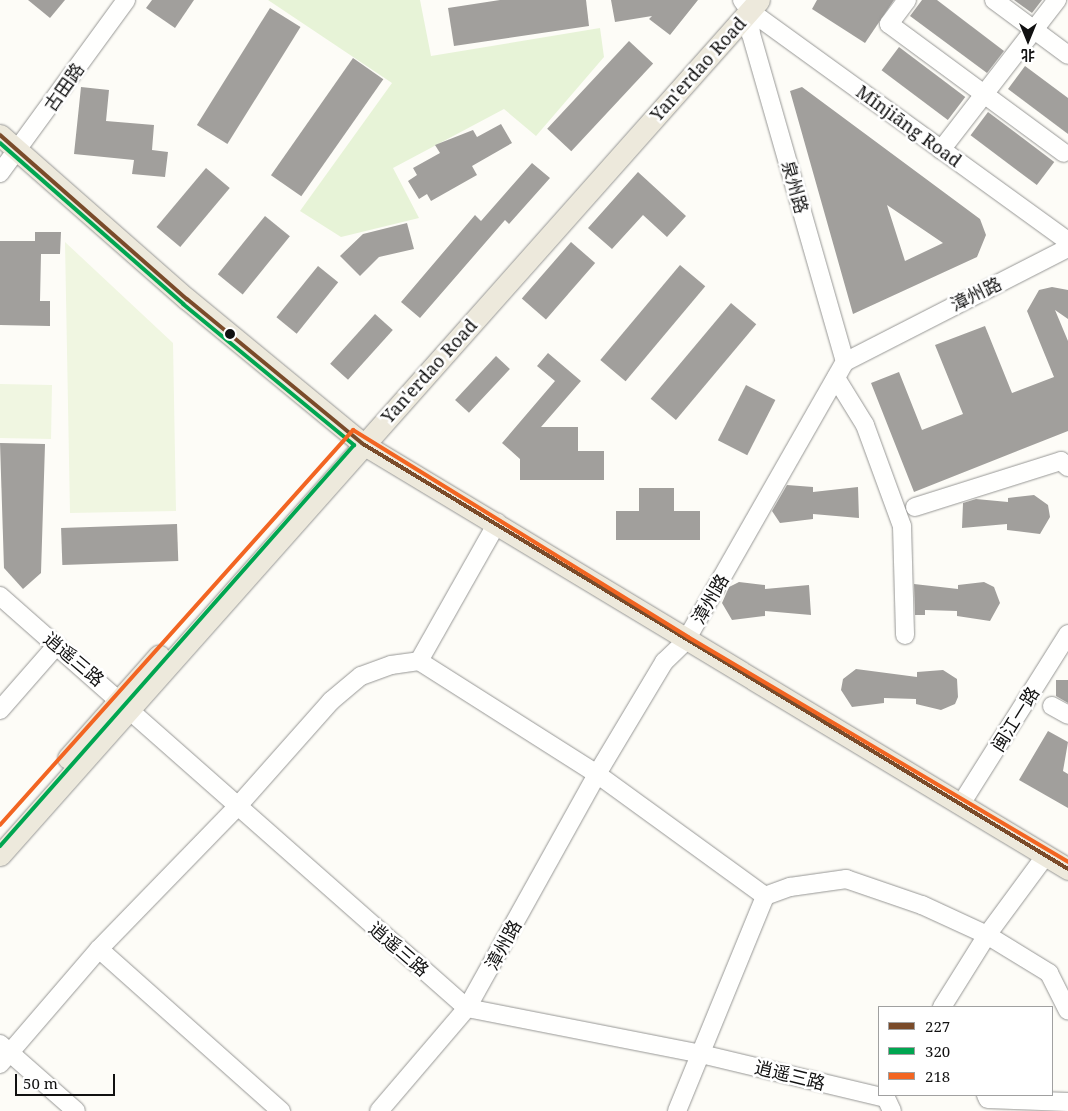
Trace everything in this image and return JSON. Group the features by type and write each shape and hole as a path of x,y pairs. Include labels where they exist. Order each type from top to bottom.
{"main road":[{"name":"Yan'erdao Road","path":"0,855 127,704 358,440 748,3"},
{"path":"0,135 358,440 497,522 685,642 962,804 1068,869"},
{"name":"Yan'erdao Road","path":"0,834 127,704"}],"street":[{"name":"古田路","path":"0,173 19,151 126,0"},
{"path":"907,0 889,24 1064,153"},
{"path":"994,0 1068,55"},
{"path":"941,150 1057,0"},
{"name":"Mǐnjiāng Road","path":"748,3 941,150 1068,241"},
{"name":"泉州路","path":"748,3 751,34 845,362"},
{"name":"漳州路","path":"379,1111 467,1008 597,774 664,662 685,642 845,362 1068,248"},
{"path":"836,378 865,425 902,526 905,635"},
{"path":"915,508 1061,462 1068,467"},
{"path":"76,1111 3,1053 99,949 237,807 331,701 361,676 418,661 497,522"},
{"name":"逍遥三路","path":"0,596 127,704 237,807 467,1008 697,1053 889,1101"},
{"name":"闽江一路","path":"962,804 1068,634"},
{"path":"0,710 57,645"},
{"path":"418,661 597,774 765,896"},
{"path":"1052,706 1068,715"},
{"path":"943,1006 987,936 1046,855"},
{"path":"765,896 813,882 846,879 922,905 987,936 1049,973 1068,1011"},
{"path":"677,1111 697,1053 765,896"},
{"path":"99,949 281,1111"},
{"path":"988,1096 1006,1105 1068,1102"}],"green space":[{"path":"268,0 420,0 431,56 600,28 604,57 536,136 504,109 393,168 419,218 341,237 300,211 392,83"},
{"path":"65,242 173,343 176,511 70,513"},
{"path":"0,384 52,385 51,439 0,438"}],"building":[{"path":"28,0 65,0 50,18"},
{"path":"152,0 194,0 175,28 146,8"},
{"path":"500,0 586,0 589,26 454,46 448,8"},
{"path":"611,0 698,0 670,35 649,19 652,16 615,22"},
{"path":"817,0 894,0 865,43 812,9"},
{"path":"922,0 937,0 1004,51 987,73 910,16"},
{"path":"1014,0 1042,0 1032,13"},
{"path":"270,8 301,27 227,144 197,125"},
{"path":"629,41 653,64 571,151 547,129"},
{"path":"899,47 965,97 948,120 882,70"},
{"path":"353,58 383,79 301,196 271,175"},
{"path":"1025,66 1068,98 1068,134 1008,89"},
{"path":"81,87 109,90 106,121 154,125 152,150 168,152 165,177 132,174 134,160 74,154"},
{"path":"802,87 980,219 986,235 977,257 853,314 790,91","holes":["887,205 943,243 905,261"]},
{"path":"988,112 1054,162 1037,185 971,135"},
{"path":"501,124 512,143 472,166 477,175 431,201 427,194 419,199 408,181 417,175 413,168 440,153 435,145 473,130 477,137"},
{"path":"532,163 550,178 509,224 505,220 420,318 401,302 475,215 481,221"},
{"path":"206,168 230,188 180,247 157,227"},
{"path":"638,172 686,216 667,237 643,215 612,249 588,228"},
{"path":"265,216 290,236 243,294 218,274"},
{"path":"407,223 414,249 379,257 360,276 340,256 363,234"},
{"path":"35,232 61,232 60,254 41,254 40,301 50,301 50,326 0,325 0,241 35,241"},
{"path":"571,242 595,263 546,320 522,299"},
{"path":"680,265 705,286 626,381 600,360"},
{"path":"318,266 338,282 297,334 276,317"},
{"path":"1052,287 1068,290 1068,319 1055,310 1068,341 1068,431 914,492 871,383 899,372 922,430 963,414 935,345 985,326 1012,393 1054,377 1027,311 1039,290"},
{"path":"731,303 756,324 676,420 651,399"},
{"path":"375,314 393,330 348,380 330,364"},
{"path":"548,353 581,381 541,427 578,427 578,451 604,451 604,480 520,480 520,459 502,443 555,381 537,366"},
{"path":"496,356 510,369 469,413 455,400"},
{"path":"746,385 775,400 747,455 718,440"},
{"path":"0,443 45,444 41,573 23,589 4,568"},
{"path":"787,485 813,487 813,492 858,487 859,518 813,514 813,519 780,523 772,511"},
{"path":"639,488 674,488 674,511 700,511 700,540 616,540 616,511 639,511"},
{"path":"1034,495 1048,505 1050,517 1040,534 1007,530 1007,524 962,528 963,503 976,499 1008,502 1008,498"},
{"path":"177,524 178,561 62,565 61,528"},
{"path":"739,582 765,585 765,589 809,585 811,615 765,611 765,616 732,620 722,603 729,587"},
{"path":"984,582 994,587 1000,603 990,621 957,616 957,611 925,610 925,615 915,615 914,584 958,589 958,585"},
{"path":"856,669 917,677 917,672 943,670 957,679 958,697 955,704 941,710 916,704 916,699 884,698 884,703 852,707 841,690 843,679"},
{"path":"1056,680 1068,680 1068,703 1056,696"},
{"path":"1048,731 1068,742 1063,771 1068,774 1068,808 1019,780"}],"transit line":[{"name":"227","path":"0,135 187,299 363,444 1068,869"},
{"name":"320","path":"0,143 183,304 354,445 0,846"},
{"name":"218","path":"0,825 353,430 688,637 1068,862"}]}
